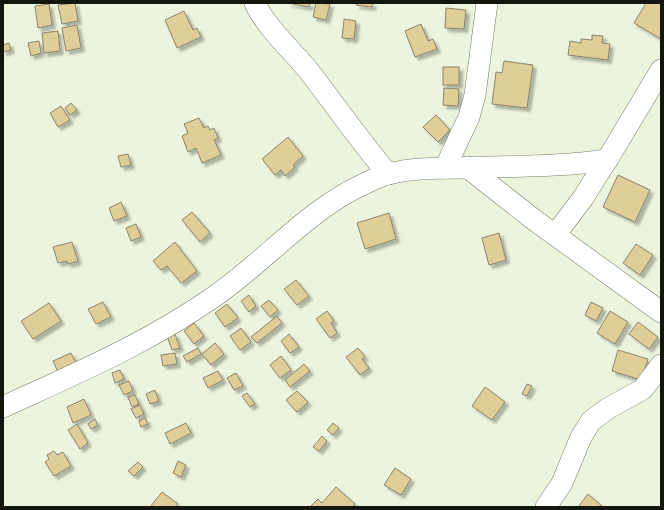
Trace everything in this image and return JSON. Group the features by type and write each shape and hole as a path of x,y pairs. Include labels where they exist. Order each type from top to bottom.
{"street":[{"path":"255,3 272,28 312,75 347,124 388,174"},
{"path":"445,168 469,117 475,95 487,3"},
{"path":"555,235 583,198 661,70"},
{"path":"3,407 122,353 174,323 216,295 308,218 331,202 356,188 388,174 445,168 541,166 607,160"},
{"path":"467,167 555,235 661,312"},
{"path":"546,507 562,483 581,437 591,421 607,409 643,389 661,366"}],"building":[{"path":"75,3 78,21 62,24 58,5"},
{"path":"288,3 310,3 309,7"},
{"path":"316,3 330,4 326,20 313,17"},
{"path":"357,3 373,3 372,7 356,5"},
{"path":"646,3 661,3 661,39 634,23"},
{"path":"49,4 52,25 38,28 35,6"},
{"path":"446,8 466,10 464,29 445,28"},
{"path":"184,11 193,30 197,28 201,37 177,48 165,20"},
{"path":"344,19 356,21 354,39 342,38"},
{"path":"421,24 428,41 433,39 437,49 415,57 405,31"},
{"path":"77,25 81,48 66,51 62,28"},
{"path":"58,31 60,51 44,53 42,33"},
{"path":"592,35 603,36 602,43 610,44 608,60 568,55 570,41 581,43 581,39 592,40"},
{"path":"39,41 41,53 31,56 28,43"},
{"path":"9,43 11,50 3,52 3,45"},
{"path":"504,61 533,65 527,108 492,104 496,72 502,73"},
{"path":"443,67 459,67 459,85 443,85"},
{"path":"444,88 459,89 458,106 443,105"},
{"path":"71,103 77,110 70,115 65,108"},
{"path":"61,106 70,120 58,127 50,113"},
{"path":"436,115 450,130 438,142 423,127"},
{"path":"199,118 204,128 208,126 210,130 214,128 218,138 214,140 221,155 202,163 196,148 188,152 182,136 188,133 184,124"},
{"path":"288,137 303,156 293,165 295,167 285,176 281,170 275,175 262,159"},
{"path":"128,154 131,165 121,167 118,156"},
{"path":"618,175 650,190 635,222 603,207"},
{"path":"121,202 127,216 114,221 109,208"},
{"path":"192,212 210,233 200,242 182,220"},
{"path":"389,213 396,239 365,249 357,223"},
{"path":"136,224 141,237 131,241 126,228"},
{"path":"499,233 506,260 489,265 482,238"},
{"path":"72,242 78,261 68,264 67,261 58,263 53,247"},
{"path":"175,242 197,271 181,283 167,266 161,270 153,261"},
{"path":"636,244 653,255 640,275 623,263"},
{"path":"296,280 309,296 297,305 284,289"},
{"path":"249,295 256,306 249,312 241,301"},
{"path":"269,300 278,310 270,317 261,306"},
{"path":"103,302 111,317 96,324 88,309"},
{"path":"591,302 603,308 596,321 585,315"},
{"path":"49,303 61,321 33,339 21,321"},
{"path":"227,304 238,318 225,327 215,313"},
{"path":"327,311 334,321 331,323 337,333 330,338 316,319"},
{"path":"610,311 628,322 615,344 597,333"},
{"path":"277,316 282,323 257,343 251,337"},
{"path":"638,322 658,337 649,349 629,334"},
{"path":"194,323 204,336 194,344 184,331"},
{"path":"241,328 251,342 240,350 230,336"},
{"path":"175,334 180,348 172,350 167,336"},
{"path":"289,334 299,347 290,353 281,341"},
{"path":"215,343 224,354 211,365 202,354"},
{"path":"198,348 201,354 187,362 183,356"},
{"path":"358,348 365,357 362,359 369,368 360,375 346,357"},
{"path":"618,350 648,359 641,380 612,371"},
{"path":"71,353 77,365 59,374 53,361"},
{"path":"175,353 177,364 163,366 161,355"},
{"path":"281,356 291,370 280,378 270,365"},
{"path":"304,364 310,371 290,387 285,380"},
{"path":"120,370 124,379 115,383 112,373"},
{"path":"218,371 223,380 208,388 203,378"},
{"path":"236,373 243,386 234,390 227,378"},
{"path":"129,381 133,391 124,395 119,385"},
{"path":"527,384 532,386 527,396 522,394"},
{"path":"485,387 505,402 492,420 472,406"},
{"path":"155,390 159,401 150,404 146,394"},
{"path":"297,391 308,402 297,412 286,400"},
{"path":"247,393 255,404 250,407 242,396"},
{"path":"135,395 139,404 132,407 128,397"},
{"path":"84,399 91,415 73,423 67,407"},
{"path":"140,405 144,414 136,418 131,409"},
{"path":"145,418 148,424 141,427 139,421"},
{"path":"95,419 98,425 91,429 88,424"},
{"path":"186,423 191,433 170,444 165,433"},
{"path":"333,423 339,428 333,435 327,430"},
{"path":"77,424 88,443 80,449 68,430"},
{"path":"322,436 327,441 319,451 313,447"},
{"path":"54,451 57,455 63,452 71,466 54,476 45,462 49,459 47,455"},
{"path":"178,461 186,465 181,477 173,473"},
{"path":"138,462 143,467 134,476 128,471"},
{"path":"395,468 411,479 401,495 384,485"},
{"path":"336,487 355,504 352,507 310,507 318,499 322,503"},
{"path":"162,492 178,504 176,507 150,507"},
{"path":"588,494 603,507 578,507"}]}
